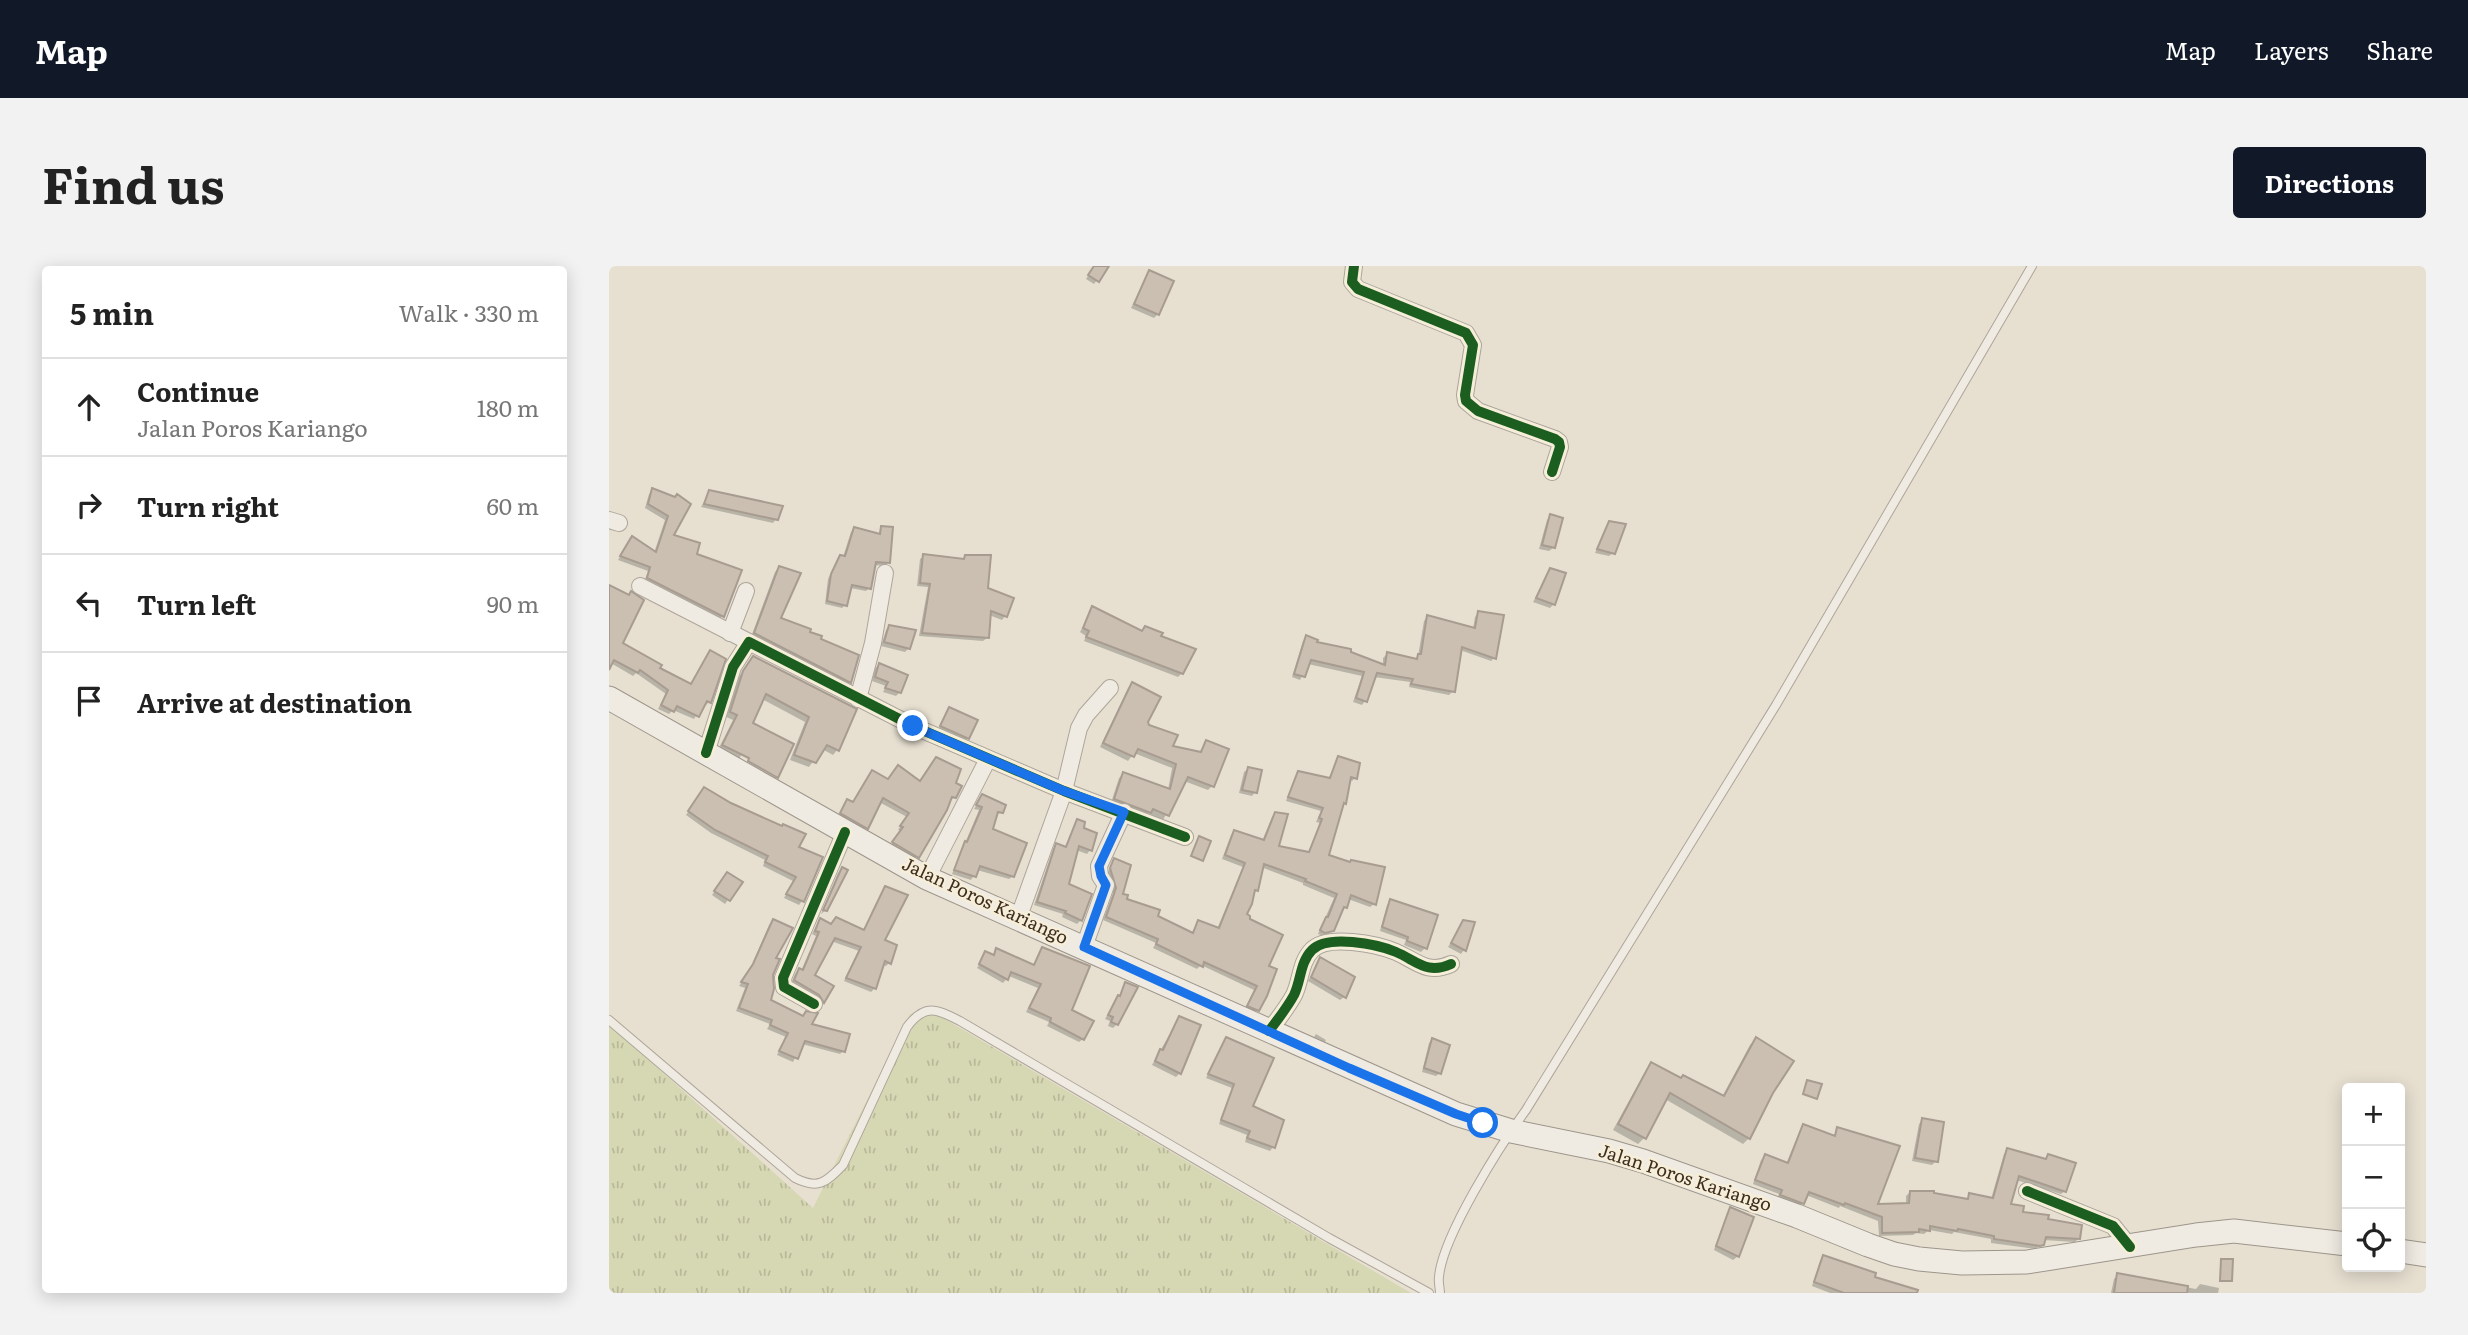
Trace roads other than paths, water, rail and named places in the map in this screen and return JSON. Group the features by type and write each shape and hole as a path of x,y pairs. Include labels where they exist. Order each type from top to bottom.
{"main road":[{"name":"Jalan Poros Kariango","path":"609,698 927,878 1456,1114 1511,1131 1609,1151 1643,1161 1902,1256 1950,1263 2048,1261 2196,1235 2234,1231 2342,1243"},
{"path":"2405,1252 2426,1255"}],"street":[{"path":"1354,266 1352,282 1358,289 1466,333 1473,345 1466,401 1478,411 1559,442 1560,447 1552,472"},
{"path":"858,699 873,643 885,573"},
{"path":"640,586 913,726 988,760 1185,837"},
{"path":"730,634 746,591"},
{"path":"706,753 733,667 749,642"},
{"path":"1018,919 1064,791 1079,728 1086,715 1110,688"},
{"path":"927,878 988,760"},
{"path":"1084,947 1106,885 1099,866 1124,812"},
{"path":"814,1004 784,987 782,982 845,832"},
{"path":"1269,1031 1294,996 1309,952 1319,943 1347,941 1394,951 1425,967 1439,969 1451,964"},
{"path":"2027,1191 2113,1226 2130,1247"}],"lane":[{"path":"1440,1293 1439,1277 1445,1252 1463,1213 1511,1131 1527,1110 1776,705 2032,266"},
{"path":"609,1020 796,1178 810,1185 831,1178 843,1165 907,1027 916,1016 927,1010 940,1012 960,1021 1329,1238 1429,1293"}]}
